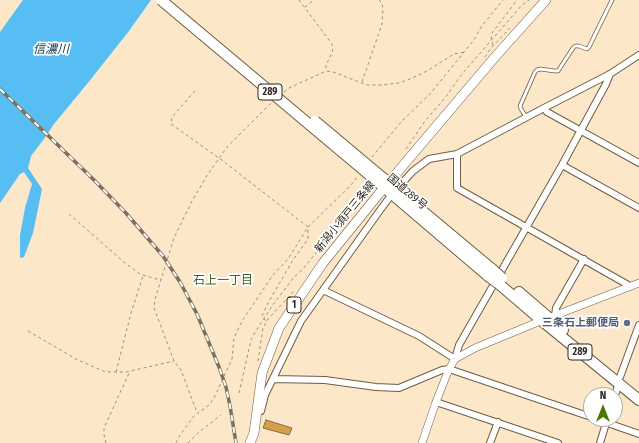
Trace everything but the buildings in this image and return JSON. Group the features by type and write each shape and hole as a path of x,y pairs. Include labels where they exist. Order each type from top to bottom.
{"highway":[{"name":"国道289号","path":"161,0 490,272 548,318 619,380 639,400"},
{"name":"国道289号","path":"171,0 387,186"},
{"name":"国道289号","path":"619,380 639,393"}],"main road":[{"name":"新潟小須戸三条線","path":"250,443 254,438 262,373 279,328 323,263 495,57 546,0"}],"street":[{"path":"254,438 265,395 301,321 323,290 387,186 413,171 429,159 457,154 610,74 639,55"},
{"path":"422,443 436,402 449,369 455,359 459,345 581,131 610,74"},
{"path":"544,108 547,112 638,161"},
{"path":"457,154 457,188 630,286"},
{"path":"562,165 639,208"},
{"path":"548,318 556,308 584,259"},
{"path":"455,359 475,348 639,283"},
{"path":"323,290 420,336 455,359"},
{"path":"617,387 639,325"},
{"path":"273,379 324,380 376,387 399,388 442,370 449,369 583,414"},
{"path":"436,402 558,443"},
{"path":"490,443 498,422"},
{"path":"600,443 604,427"},
{"path":"621,427 639,434"}],"lane":[{"path":"526,117 520,109 520,106 535,72 540,69 555,72 558,71 575,46 587,49 612,0"}],"path":[{"path":"299,0 332,44 332,53 326,65 326,71"},
{"path":"304,7 314,0"},
{"path":"362,83 382,24 383,9 380,0"},
{"path":"369,161 402,121 429,95 474,40 481,27 504,0"},
{"path":"493,45 491,40 492,33 517,0"},
{"path":"406,149 425,121 445,98 462,74 491,40 529,0"},
{"path":"284,92 289,88 326,71 333,72 367,85 399,83 427,71 454,54 464,52"},
{"path":"195,91 172,117 171,124 219,158 308,227"},
{"path":"196,410 181,370 174,361 154,308 155,299 174,238 208,174 227,147 274,100"},
{"path":"176,443 180,434 194,416 209,405 214,398 232,359 234,338 242,321 273,275 288,259 308,227 351,185 360,173"},
{"path":"69,214 125,263 143,275 161,279"},
{"path":"239,393 251,340 254,334 294,278 341,222 354,214"},
{"path":"267,322 262,316 293,260 308,239 308,227"},
{"path":"116,372 131,313 143,275"},
{"path":"28,331 76,360 103,371 130,371 174,361"},
{"path":"106,443 104,428 130,371"},
{"path":"188,443 221,414"}],"water":[{"name":"信濃川","path":"23,0 151,0 129,31 54,124 31,156 28,168 42,189 33,233 24,257 20,258 20,235 25,208 32,184 24,172 20,174 0,203 0,32"}],"railway":[{"path":"0,89 94,180 125,212 163,256 180,282 197,314 219,367 226,387 236,443"}],"place":[{"name":"三条石上郵便局","path":"627,323"}],"district":[{"name":"石上一丁目","path":"223,281"}]}
